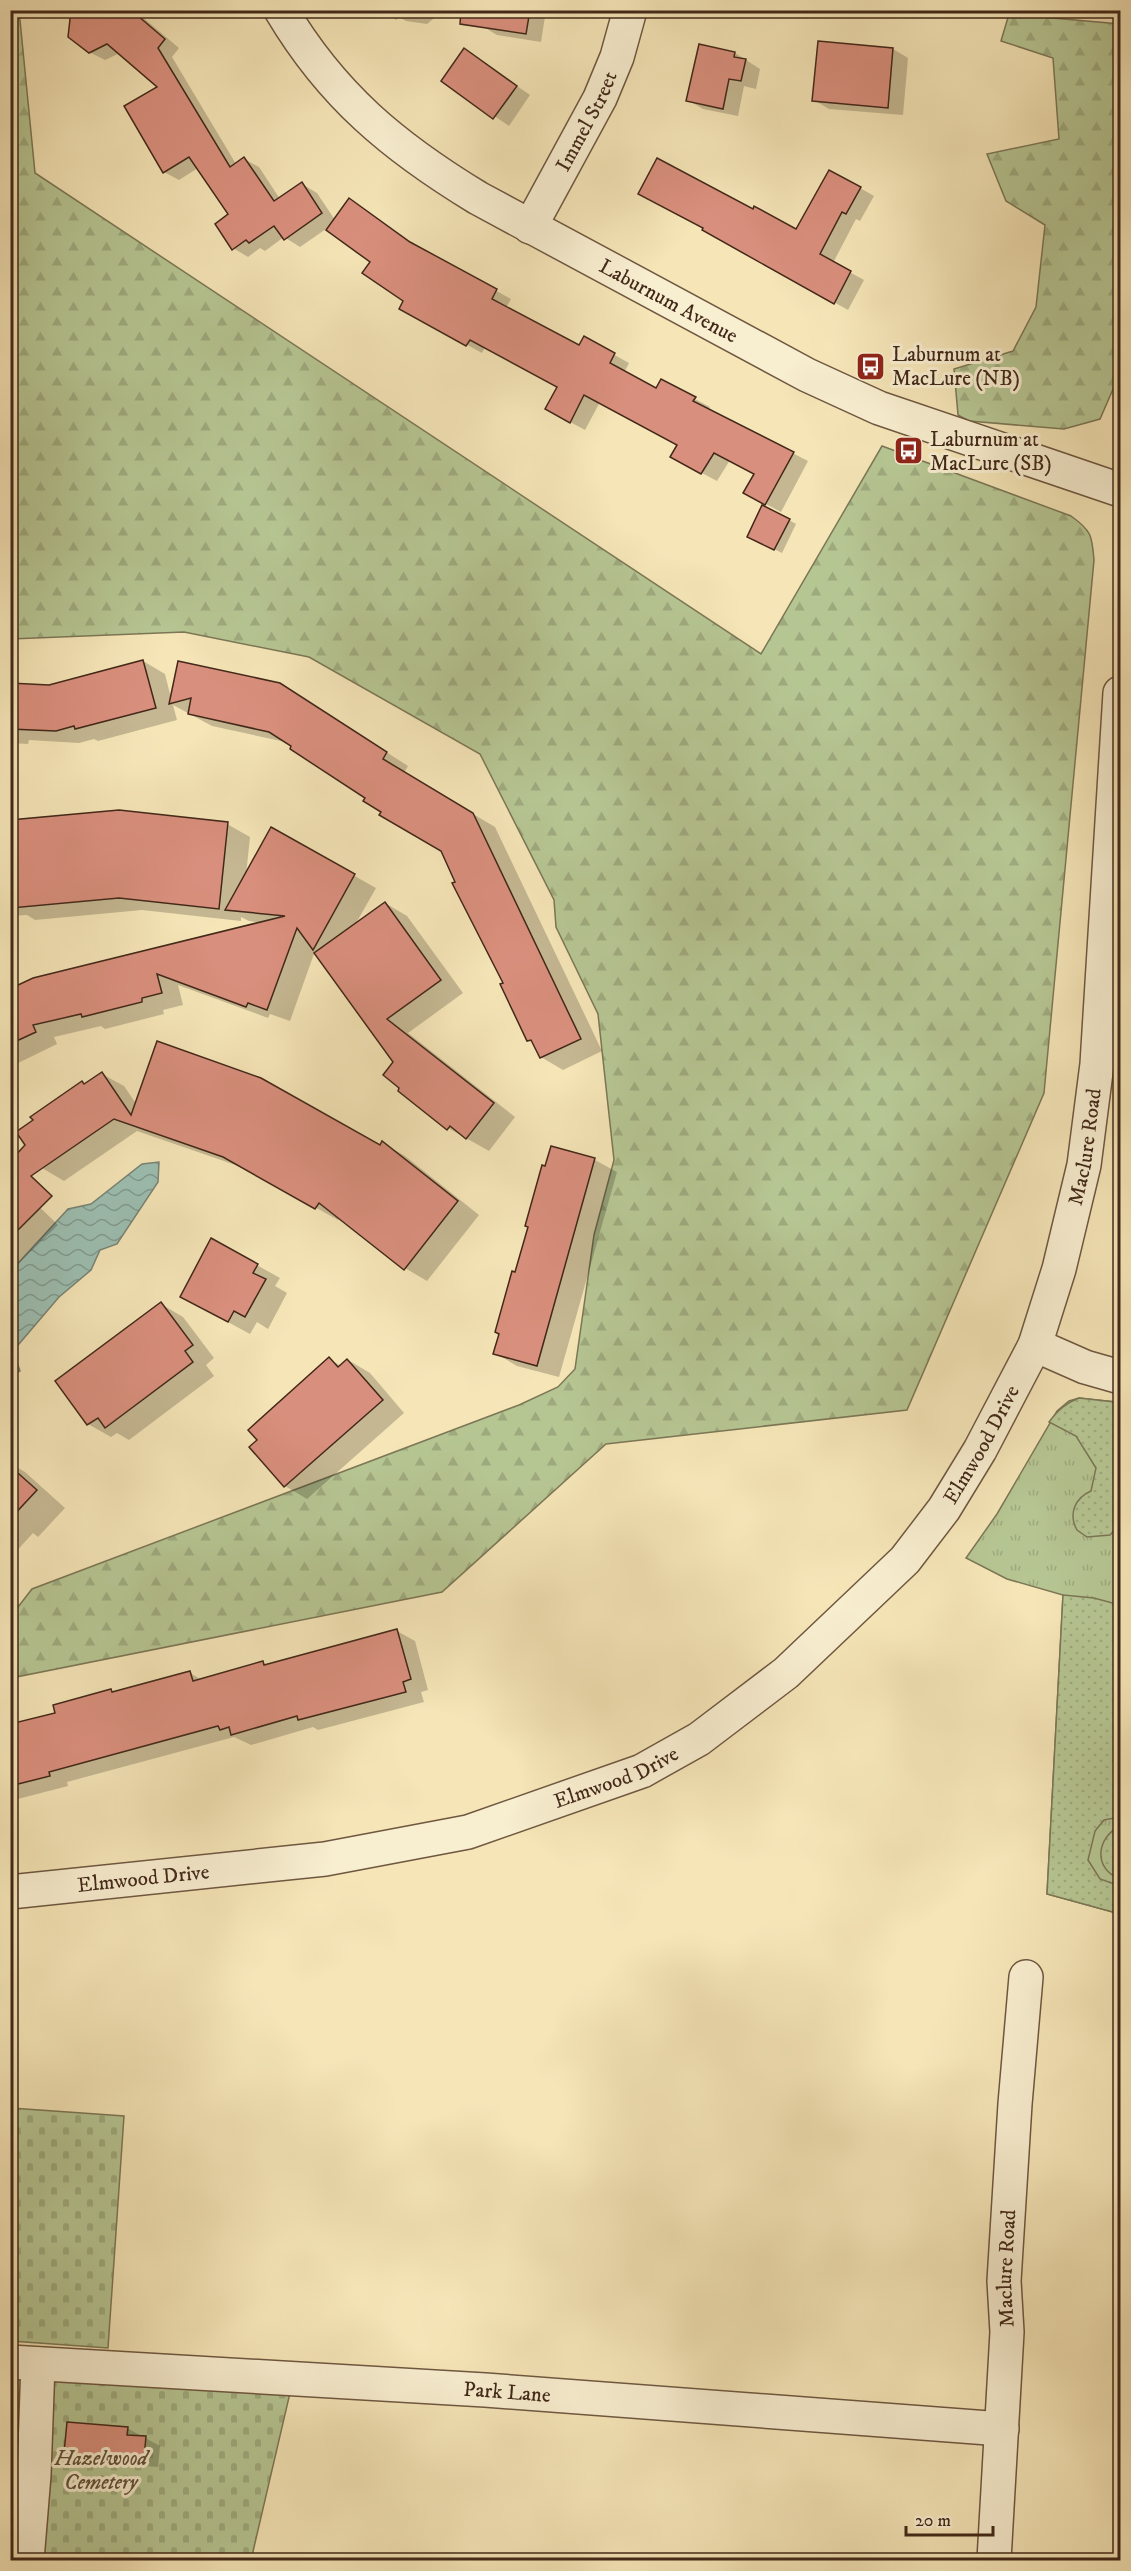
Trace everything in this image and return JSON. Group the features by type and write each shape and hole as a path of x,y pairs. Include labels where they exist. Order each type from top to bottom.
{"street":[{"name":"Laburnum Avenue","path":"281,10 325,73 369,121 426,167 530,227 807,375 879,408 1120,490"},
{"name":"Immel Street","path":"530,227 600,98 617,57 630,10"},
{"name":"Maclure Road","path":"1035,1345 1059,1269 1109,1065 1120,693"},
{"path":"1035,1345 1085,1367 1120,1377"},
{"name":"Elmwood Drive","path":"10,1892 347,1855 468,1832 642,1771 699,1739 745,1705 794,1665 905,1560 944,1509 980,1450 1035,1345"},
{"name":"Maclure Road","path":"994,2560 1007,2332 1004,2281 1015,2104 1026,1977"},
{"path":"24,2363 34,2475 27,2560"},
{"name":"Park Lane","path":"24,2363 485,2390 1002,2429"}],"green space":[{"path":"19,10 35,173 761,654 882,446 1071,516 1090,535 1094,560 1044,1093 907,1410 606,1444 442,1592 11,1678 11,1616 32,1589 519,1405 558,1387 575,1369 594,1235 614,1160 598,1014 556,927 554,900 480,754 309,657 184,632 11,639 10,11"},
{"path":"1009,14 1120,24 1120,373 1100,419 1064,429 969,421 958,415 954,369 1013,351 1036,307 1045,225 1006,201 987,154 1059,139 1053,58 1001,41"},
{"path":"1079,1398 1115,1402 1120,1525 1120,1914 1047,1894 1063,1595 1007,1579 966,1558 997,1514 1057,1411 1069,1401"},
{"path":"1079,1398 1115,1402 1119,1525 1110,1535 1087,1537 1077,1530 1073,1512 1077,1502 1091,1491 1096,1468 1076,1436 1049,1422 1062,1407"},
{"path":"1063,1595 1094,1598 1120,1605 1120,1817 1104,1820 1095,1831 1088,1860 1100,1879 1120,1886 1120,1914 1047,1894"},
{"path":"1120,1826 1120,1879 1105,1868 1101,1853 1106,1838"},
{"path":"11,2108 124,2116 108,2348 11,2341"},
{"name":"Hazelwood Cemetery","path":"10,2373 290,2393 251,2560 11,2560"}],"water":[{"path":"159,1162 158,1182 117,1244 100,1250 91,1270 59,1297 13,1351 20,1371 11,1376 11,1271 68,1209 91,1204 142,1164"}],"building":[{"path":"71,10 131,10 165,39 158,48 230,167 244,157 274,201 302,182 322,213 284,240 274,226 249,243 246,240 232,250 215,224 228,214 189,157 163,173 124,106 157,87 107,44 89,53 68,37"},
{"path":"461,10 530,10 526,34 460,24"},
{"path":"818,41 893,48 888,108 812,101"},
{"path":"699,44 735,52 734,57 746,59 741,81 729,79 723,109 686,101"},
{"path":"464,48 517,86 493,119 441,81"},
{"path":"657,158 796,229 829,170 861,187 846,214 842,212 820,254 851,271 834,304 702,230 703,228 638,194"},
{"path":"349,198 410,242 497,289 492,299 579,345 584,336 615,353 610,363 656,388 661,379 696,397 693,401 794,452 765,505 743,493 754,474 714,453 701,474 670,457 677,445 584,395 570,423 545,409 557,387 470,340 466,346 399,309 403,301 362,273 370,262 326,230"},
{"path":"762,505 790,519 774,550 747,537"},
{"path":"143,660 156,708 75,729 74,726 56,731 10,729 10,683 49,685"},
{"path":"178,661 280,683 387,752 383,759 473,813 581,1039 540,1058 531,1040 527,1041 500,984 503,983 452,883 455,882 441,851 379,815 381,812 363,801 365,798 290,749 291,746 269,732 188,714 191,698 169,704"},
{"path":"119,810 228,822 219,909 119,898 11,908 10,820"},
{"path":"271,827 355,874 313,950 297,928 267,1010 248,1003 246,1007 157,974 162,993 142,998 142,1002 82,1017 81,1014 33,1025 36,1032 10,1044 10,973 16,986 33,978 285,916 225,910"},
{"path":"385,902 441,980 387,1019 494,1103 466,1139 450,1126 447,1130 398,1091 399,1088 383,1075 393,1062 314,953"},
{"path":"157,1041 261,1078 380,1145 382,1141 458,1201 404,1270 319,1203 315,1209 223,1157 114,1119 31,1176 52,1196 10,1238 10,1156 13,1158 25,1145 16,1132 33,1120 30,1117 82,1081 84,1084 102,1072 131,1115"},
{"path":"551,1146 595,1158 537,1366 493,1354 499,1334 495,1332 512,1271 515,1272 542,1165 545,1166"},
{"path":"211,1238 258,1264 253,1273 266,1279 245,1317 234,1311 228,1322 180,1297"},
{"path":"161,1302 193,1345 185,1351 193,1362 105,1428 98,1418 87,1425 55,1381"},
{"path":"329,1357 338,1367 347,1359 383,1400 284,1487 249,1447 257,1440 248,1430"},
{"path":"10,1466 37,1490 10,1519"},
{"path":"397,1629 411,1679 403,1682 406,1692 298,1720 297,1716 231,1735 229,1727 220,1730 218,1726 49,1772 50,1776 10,1786 10,1724 55,1713 53,1705 190,1671 193,1681 263,1661 264,1665"},
{"path":"67,2422 128,2427 127,2435 146,2436 144,2459 64,2453"}],"place":[{"name":"Laburnum at MacLure (NB)","path":"871,366"},
{"name":"Laburnum at MacLure (SB)","path":"909,451"}]}
